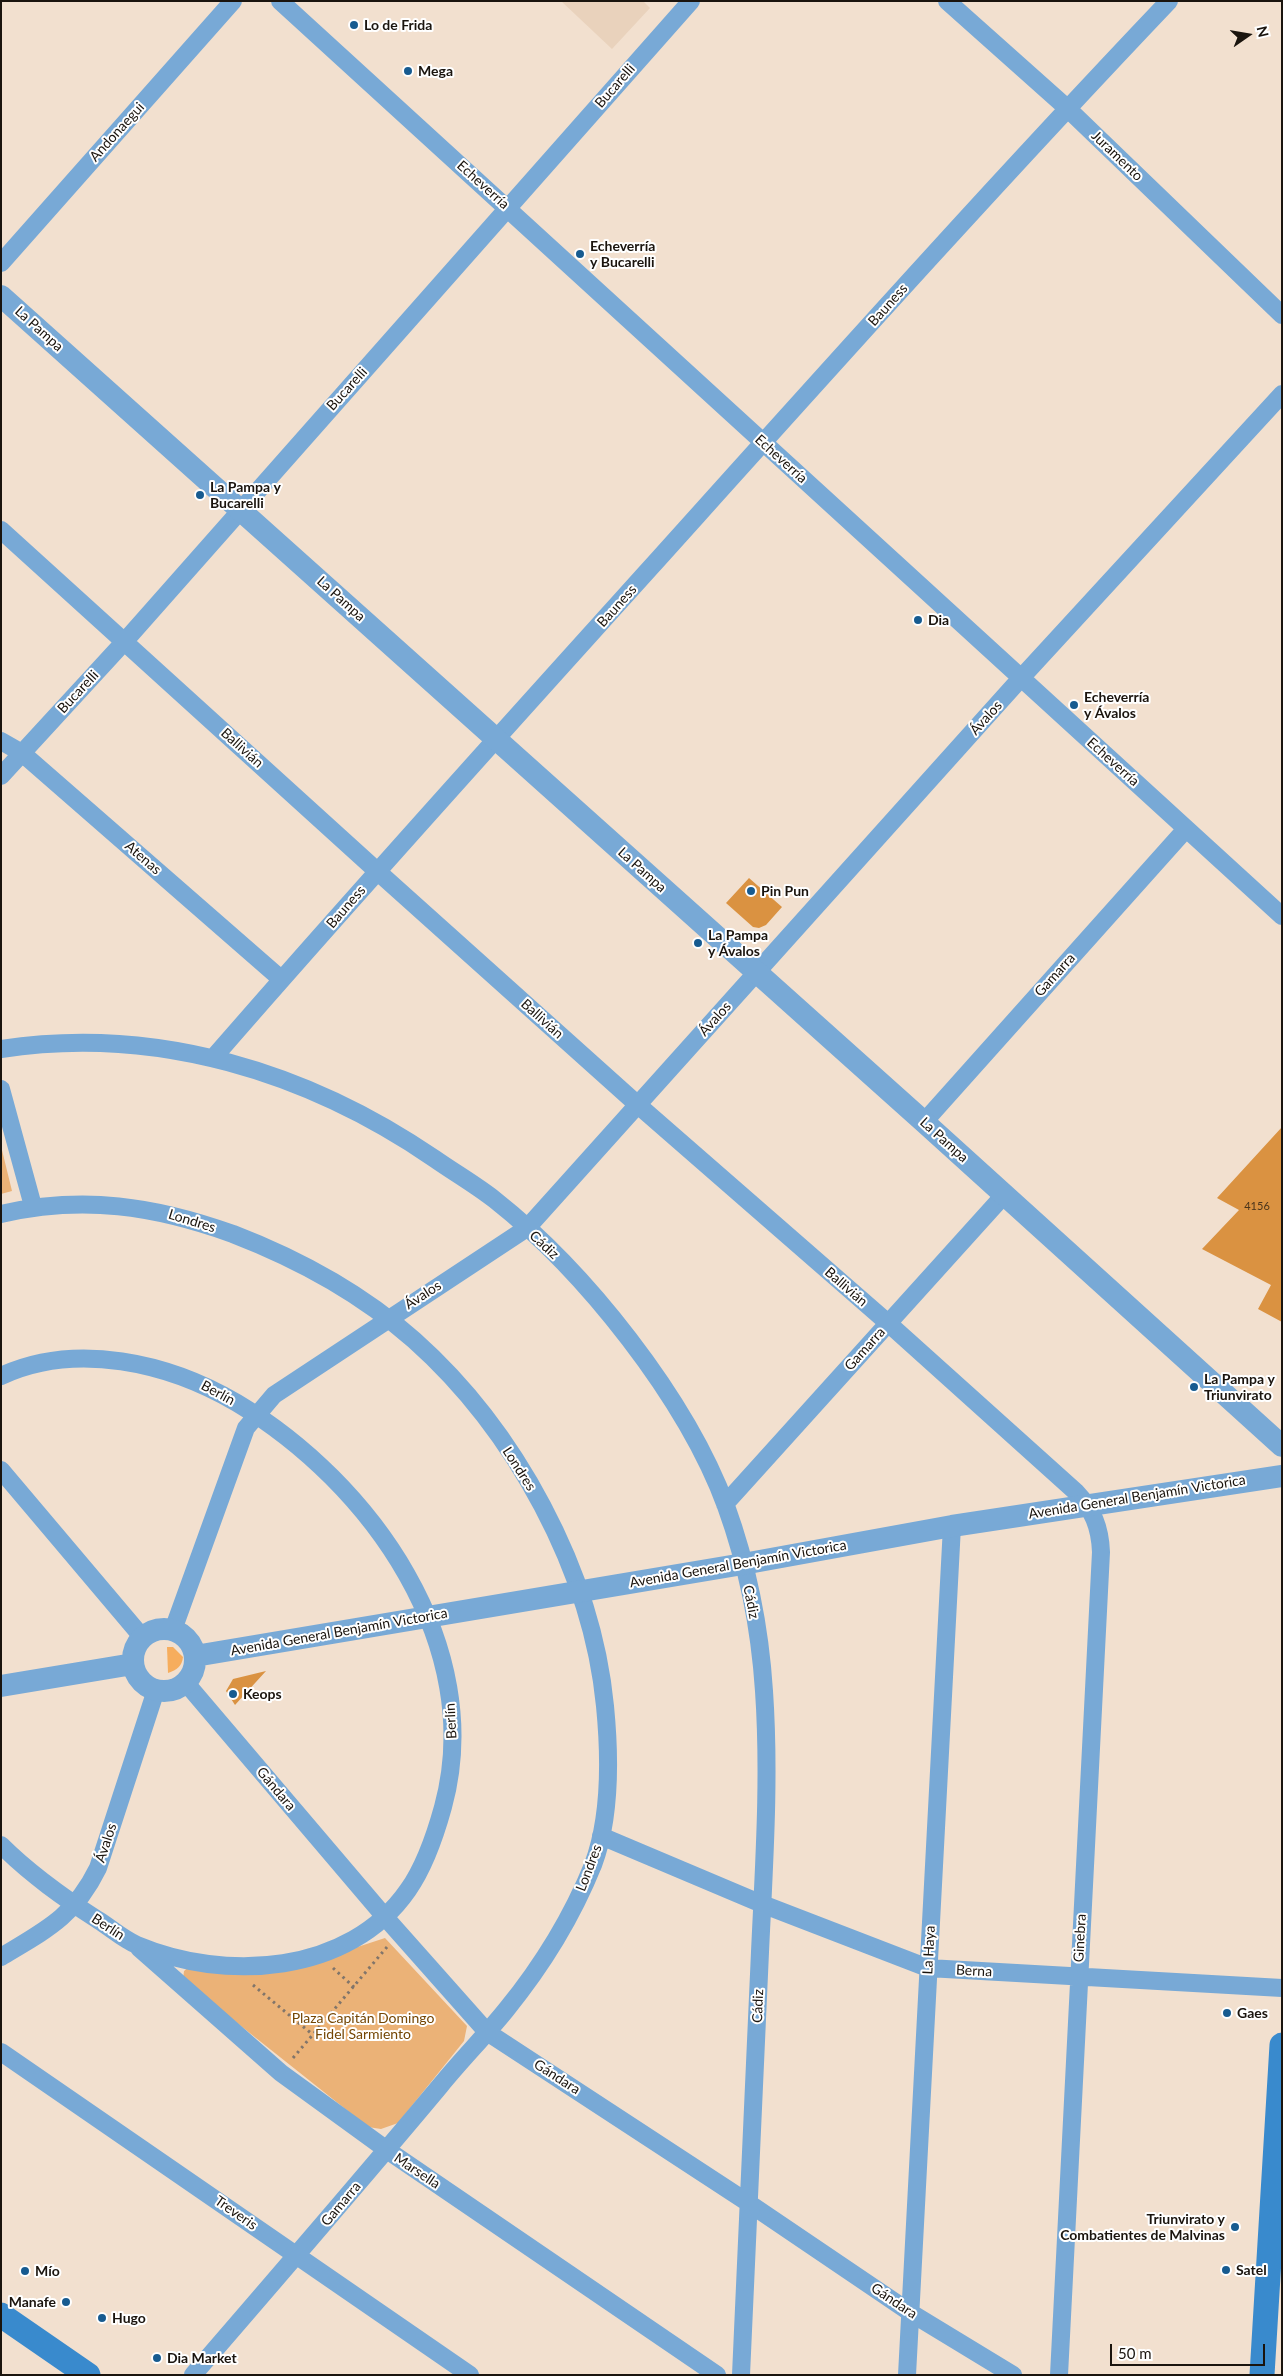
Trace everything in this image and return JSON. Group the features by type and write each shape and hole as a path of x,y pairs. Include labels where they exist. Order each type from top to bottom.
{"main road":[{"path":"1262,2375 1282,2045"},
{"path":"1,2315 88,2375"}],"street":[{"name":"Andonaegui","path":"1,262 233,1"},
{"name":"Echeverría","path":"280,1 1282,916"},
{"name":"Bucarelli","path":"1,776 125,641 690,1"},
{"name":"Juramento","path":"947,1 1067,108 1282,315"},
{"name":"Bauness","path":"214,1057 377,871 763,443 1067,108 1169,1"},
{"name":"La Pampa","path":"1,296 1005,1194 1282,1446"},
{"name":"Ávalos","path":"173,1630 246,1428 255,1414 274,1395 527,1228 1021,678 1282,394"},
{"name":"Ballivián","path":"1,530 377,871 638,1105 888,1323 1087,1504"},
{"name":"Atenas","path":"1,741 22,753 281,979"},
{"name":"Gamarra","path":"924,1122 1186,829"},
{"path":"1,1049 43,1043 112,1043 153,1047 214,1057"},
{"name":"Cádiz","path":"214,1057 274,1076 367,1116 401,1136 494,1199 566,1265 602,1306 668,1393 698,1448 725,1504 743,1564 752,1604 764,1688 767,1797 741,2375"},
{"path":"1,1089 33,1206"},
{"name":"Gamarra","path":"725,1504 1005,1194"},
{"name":"Londres","path":"1,1214 33,1206 92,1203 135,1207 170,1214 208,1225 298,1262 387,1319 415,1341 446,1372 511,1454 531,1484 580,1591 595,1643 603,1687 608,1763 601,1836 593,1864 562,1928 526,1984 487,2032"},
{"name":"Berlín","path":"1,1376 46,1363 82,1359 119,1361 155,1367 190,1379 255,1414 315,1462 355,1504 390,1550 411,1582 441,1650 449,1685 453,1720 452,1756 447,1791 438,1826 425,1859 408,1890 385,1917 365,1934 318,1955 260,1966 230,1967 187,1960 135,1944 44,1883 1,1845"},
{"path":"1,1470 142,1638"},
{"name":"Avenida General Benjamín Victorica","path":"195,1656 743,1564 952,1526 1087,1504 1282,1476"},
{"name":"Ginebra","path":"1059,2375 1101,1552 1096,1518 1087,1504"},
{"name":"La Haya","path":"907,2375 952,1526"},
{"path":"157,1630 173,1630 188,1640 195,1656 193,1671 186,1683 172,1691 156,1690 140,1680 133,1664 135,1650 142,1638 157,1630"},
{"path":"1,1686 133,1664"},
{"name":"Gándara","path":"186,1683 385,1917 487,2032 750,2204 911,2313 1013,2375"},
{"name":"Ávalos","path":"1,1957 53,1926 75,1905 98,1868 156,1690"},
{"name":"Berna","path":"601,1836 762,1904 928,1968 1282,1988"},
{"name":"Marsella","path":"135,1944 281,2073 386,2150 717,2375"},
{"name":"Gamarra","path":"193,2375 297,2256 487,2032"},
{"name":"Treveris","path":"1,2052 470,2375"}],"path":[{"path":"281,2073 312,2034 355,1988 399,1933"},
{"path":"318,1955 355,1988"},
{"path":"230,1967 312,2034"}],"shaded area":[{"path":"561,1 643,1 650,8 612,49"},
{"path":"167,1647 173,1647 183,1657 182,1663 168,1673"}],"green space":[{"path":"1,1146 12,1191 1,1194"},
{"name":"Plaza Capitán Domingo Fidel Sarmiento","path":"385,1938 467,2026 464,2041 398,2123 381,2129 368,2127 183,1980 184,1971 190,1966 330,1956"}],"building":[{"name":"Pin Pun","path":"749,878 782,907 766,925 759,928 753,927 726,903"},
{"path":"1282,1127 1282,1322 1258,1309 1271,1285 1202,1249 1239,1210 1217,1198"},
{"path":"266,1671 235,1705 226,1691 233,1679"}],"place":[{"name":"Lo de Frida","path":"354,25"},
{"name":"Mega","path":"408,71"},
{"name":"Echeverría y Bucarelli","path":"580,254"},
{"name":"La Pampa y Bucarelli","path":"200,495"},
{"name":"Dia","path":"918,620"},
{"name":"Echeverría y Ávalos","path":"1074,705"},
{"name":"Pin Pun","path":"751,891"},
{"name":"La Pampa y Ávalos","path":"698,943"},
{"name":"La Pampa y Triunvirato","path":"1194,1387"},
{"name":"Keops","path":"233,1694"},
{"name":"Gaes","path":"1227,2013"},
{"name":"Triunvirato y Combatientes de Malvinas","path":"1235,2227"},
{"name":"Satel","path":"1226,2270"},
{"name":"Mío","path":"25,2271"},
{"name":"Manafe","path":"66,2302"},
{"name":"Hugo","path":"102,2318"},
{"name":"Dia Market","path":"157,2358"}]}
